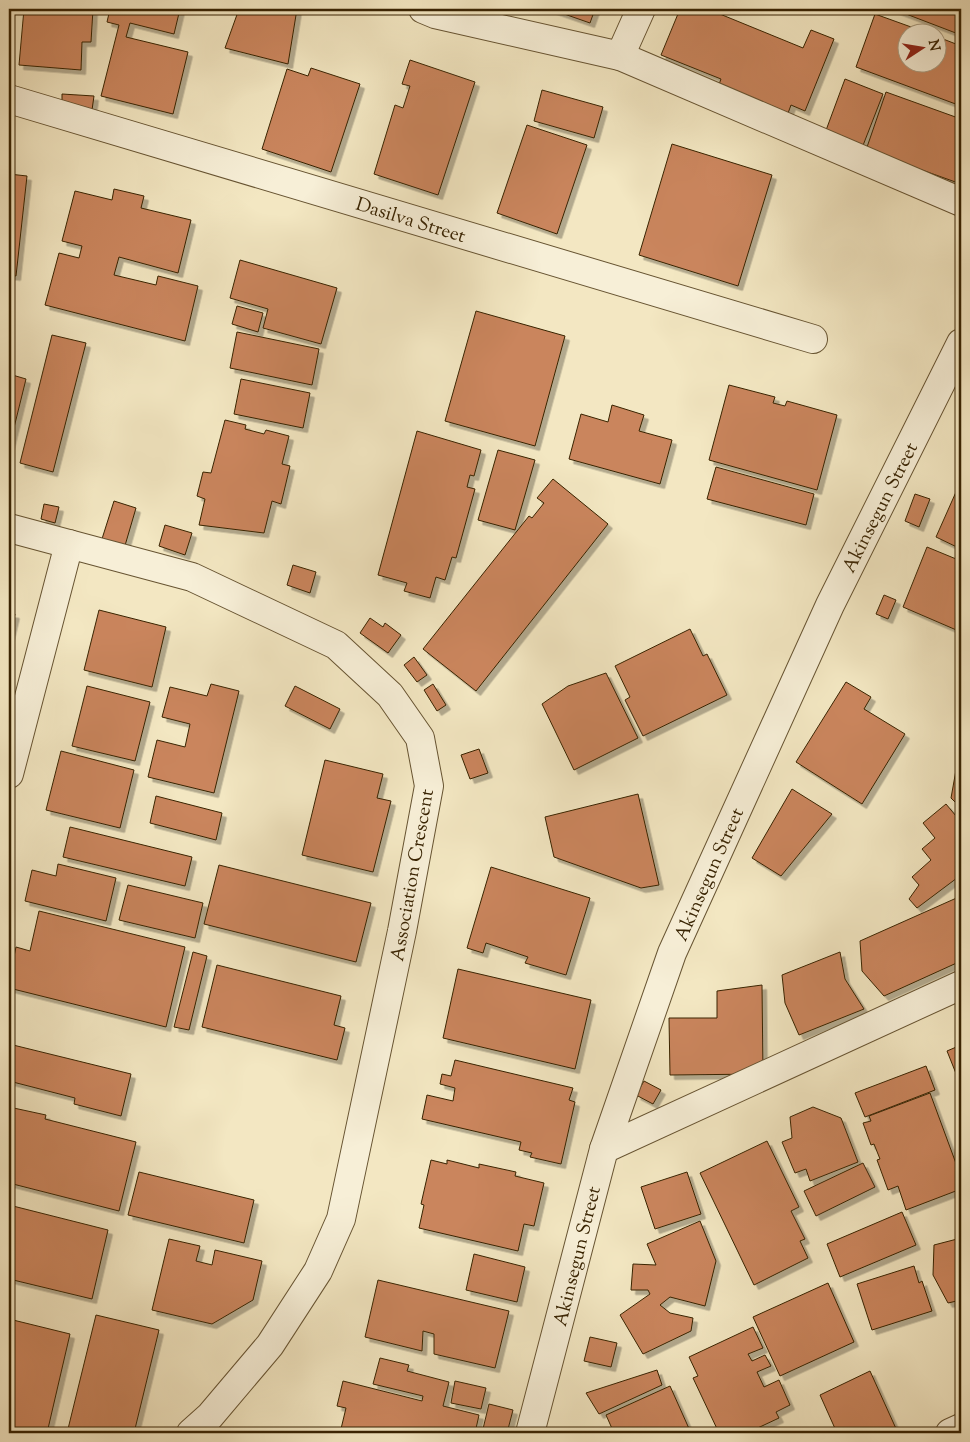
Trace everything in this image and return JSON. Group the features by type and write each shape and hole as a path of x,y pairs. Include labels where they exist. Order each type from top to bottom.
{"street":[{"path":"423,9 435,14 620,56 961,202"},
{"path":"620,56 641,9"},
{"name":"Dasilva Street","path":"9,99 813,339"},
{"name":"Akinsegun Street","path":"530,1433 604,1148 672,953 830,605 961,343"},
{"name":"Association Crescent","path":"9,528 192,577 336,645 390,695 420,738 429,786 402,931 341,1219 318,1270 270,1345 210,1416 191,1433"},
{"path":"9,774 69,544"},
{"path":"604,1148 961,985"},
{"path":"950,1433 961,1428"}],"building":[{"path":"24,9 93,9 91,42 82,42 81,70 19,65"},
{"path":"110,9 180,9 174,34 130,23 126,37 188,52 173,114 101,96 119,25 107,22"},
{"path":"239,9 297,9 288,64 225,48"},
{"path":"550,9 595,9 590,23"},
{"path":"680,9 716,9 715,12 803,48 811,30 834,39 805,111 791,105 787,116 718,87 721,79 661,55"},
{"path":"893,9 961,9 961,35 948,30 948,22 927,22"},
{"path":"875,14 898,22 898,72 948,72 948,41 961,46 961,106 856,67"},
{"path":"410,60 475,82 438,195 374,174 395,105 403,108 410,86 402,84"},
{"path":"311,68 360,84 331,172 262,149 287,69 308,76"},
{"path":"845,79 883,94 862,148 825,133"},
{"path":"542,90 603,107 594,138 534,121"},
{"path":"886,92 961,119 961,184 866,150"},
{"path":"62,94 94,96 92,110 62,108"},
{"path":"527,125 587,145 557,234 497,213"},
{"path":"672,144 772,175 738,286 639,255"},
{"path":"9,174 27,176 16,276 9,275"},
{"path":"114,189 144,196 141,208 191,220 178,273 119,257 114,275 156,285 158,276 198,286 185,341 45,305 59,253 79,258 82,246 62,241 75,191 112,200"},
{"path":"240,260 337,288 321,344 263,328 268,309 230,298"},
{"path":"237,306 263,313 258,332 232,324"},
{"path":"476,311 565,336 535,446 445,421"},
{"path":"237,332 319,349 312,385 230,368"},
{"path":"52,335 86,343 53,472 20,463"},
{"path":"9,374 26,379 9,448"},
{"path":"241,379 310,393 303,428 234,414"},
{"path":"729,385 775,397 773,403 785,406 787,401 837,415 817,490 709,460"},
{"path":"612,405 644,415 639,431 672,440 660,484 569,459 581,414 608,422"},
{"path":"225,420 246,425 245,429 264,434 266,430 289,436 282,464 290,466 281,504 272,501 264,533 199,525 205,499 197,496 203,472 211,473"},
{"path":"417,431 481,450 474,476 470,475 467,487 475,489 456,558 452,557 445,580 436,577 430,598 404,591 407,583 378,575"},
{"path":"498,450 535,460 515,530 478,520"},
{"path":"716,467 814,494 806,525 707,499"},
{"path":"553,479 608,524 476,691 423,649 529,516 532,518 544,503 537,498"},
{"path":"961,484 961,549 936,537"},
{"path":"915,494 930,499 919,527 905,521"},
{"path":"114,501 136,508 124,549 101,542"},
{"path":"44,504 59,507 55,523 41,519"},
{"path":"165,525 192,533 185,555 159,546"},
{"path":"927,547 961,561 959,569 961,570 961,632 903,607"},
{"path":"293,565 316,572 310,593 287,585"},
{"path":"884,595 896,600 888,619 876,614"},
{"path":"99,610 166,627 152,687 84,670"},
{"path":"9,613 15,614 9,639"},
{"path":"370,618 383,627 385,623 401,635 388,653 360,633"},
{"path":"690,629 703,656 707,654 727,695 643,736 625,700 630,697 615,666"},
{"path":"414,657 427,675 417,682 404,665"},
{"path":"606,673 638,738 574,770 542,704 568,686"},
{"path":"846,682 871,697 864,709 905,734 862,804 796,762"},
{"path":"211,684 239,691 214,793 148,777 157,740 185,747 190,724 162,717 170,687 207,696"},
{"path":"433,684 446,705 437,711 424,690"},
{"path":"87,686 150,702 135,761 72,746"},
{"path":"295,686 340,709 330,729 285,706"},
{"path":"479,749 488,773 470,779 461,755"},
{"path":"61,751 134,770 120,828 46,810"},
{"path":"325,760 383,774 377,798 391,801 373,872 302,855"},
{"path":"961,765 961,808 951,798 956,770"},
{"path":"792,789 832,814 781,876 752,858"},
{"path":"638,794 659,885 641,888 554,857 545,817"},
{"path":"156,796 222,813 216,840 150,823"},
{"path":"946,804 961,822 961,875 917,908 909,899 919,885 912,877 931,860 922,849 935,838 923,823"},
{"path":"70,827 192,857 185,886 63,857"},
{"path":"58,864 116,878 106,921 25,901 32,870 56,876"},
{"path":"219,865 371,903 356,962 204,924"},
{"path":"491,867 590,898 566,975 525,963 528,957 486,943 483,953 467,948"},
{"path":"128,885 203,903 195,938 119,920"},
{"path":"961,896 961,961 884,996 862,971 860,941"},
{"path":"39,911 185,947 166,1027 9,988 16,947 30,951"},
{"path":"193,952 207,956 189,1030 174,1027"},
{"path":"840,952 845,979 864,1009 799,1035 785,1003 782,975"},
{"path":"217,965 341,996 334,1025 345,1028 337,1060 202,1027"},
{"path":"458,969 591,1000 575,1069 443,1038"},
{"path":"762,985 763,1074 670,1075 669,1018 717,1018 717,991"},
{"path":"9,1044 131,1074 121,1116 74,1104 75,1098 9,1081"},
{"path":"961,1045 961,1086 947,1051"},
{"path":"455,1060 573,1088 569,1100 575,1102 561,1164 530,1157 532,1153 519,1150 521,1142 422,1119 427,1095 453,1101 455,1088 440,1084 442,1074 451,1076"},
{"path":"926,1066 935,1090 865,1117 855,1093"},
{"path":"644,1081 661,1090 653,1104 636,1095"},
{"path":"930,1093 961,1177 961,1189 906,1210 898,1186 888,1190 877,1160 880,1159 874,1144 871,1145 863,1123 871,1121 869,1116"},
{"path":"9,1107 46,1115 45,1119 136,1142 119,1211 9,1183"},
{"path":"813,1107 841,1118 858,1162 810,1181 806,1169 795,1173 782,1142 792,1138 790,1117"},
{"path":"767,1141 799,1207 791,1211 805,1239 800,1241 808,1258 754,1285 700,1173"},
{"path":"431,1160 447,1164 447,1160 479,1168 479,1164 516,1172 515,1176 544,1183 534,1226 524,1224 518,1251 419,1228 424,1205 421,1204"},
{"path":"863,1163 875,1187 816,1216 804,1191"},
{"path":"139,1172 254,1200 244,1243 128,1215"},
{"path":"687,1172 701,1214 655,1229 641,1187"},
{"path":"9,1205 108,1230 92,1299 9,1279"},
{"path":"902,1212 916,1245 840,1277 827,1244"},
{"path":"700,1221 716,1261 705,1306 670,1297 660,1305 670,1313 693,1318 691,1331 643,1354 620,1315 650,1294 648,1290 631,1290 633,1264 656,1265 647,1244"},
{"path":"961,1238 961,1300 948,1303 933,1275 934,1245"},
{"path":"169,1239 200,1246 196,1261 212,1265 215,1250 262,1261 253,1300 212,1324 152,1310"},
{"path":"474,1254 525,1267 517,1302 466,1290"},
{"path":"914,1266 919,1283 922,1281 932,1311 872,1330 857,1284"},
{"path":"378,1280 509,1311 495,1368 434,1354 434,1334 423,1331 422,1351 365,1337"},
{"path":"828,1283 854,1342 780,1376 753,1317"},
{"path":"96,1315 159,1330 134,1433 67,1433"},
{"path":"9,1319 70,1334 47,1433 9,1433"},
{"path":"753,1327 763,1348 748,1354 752,1361 765,1355 771,1366 757,1372 764,1387 779,1380 790,1405 776,1412 779,1418 747,1433 719,1433 693,1378 698,1376 689,1357"},
{"path":"590,1337 617,1343 611,1367 584,1361"},
{"path":"380,1358 409,1365 407,1371 449,1382 443,1406 479,1415 475,1433 387,1433 388,1430 381,1428 380,1433 340,1433 346,1408 337,1406 343,1381 422,1401 423,1396 373,1384"},
{"path":"657,1370 662,1385 599,1414 586,1393"},
{"path":"870,1371 898,1433 837,1433 820,1395"},
{"path":"455,1381 486,1388 481,1409 451,1403"},
{"path":"670,1386 691,1433 614,1433 606,1415"},
{"path":"489,1404 513,1410 507,1433 482,1433"}]}
